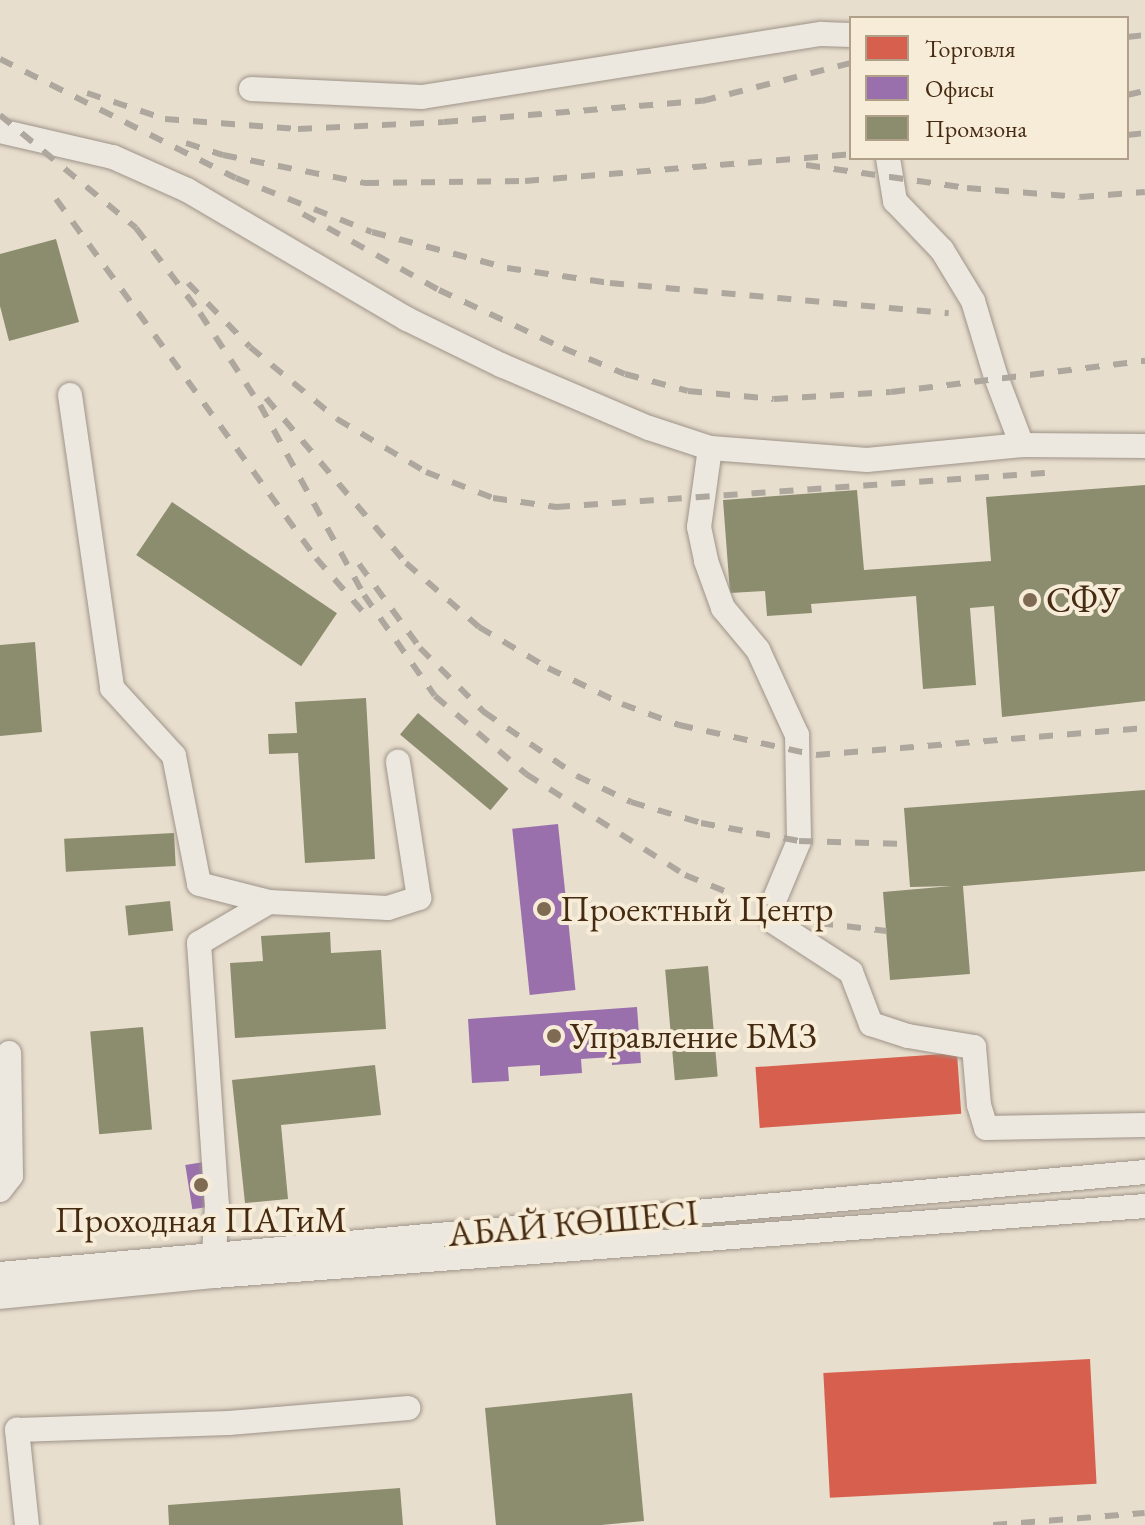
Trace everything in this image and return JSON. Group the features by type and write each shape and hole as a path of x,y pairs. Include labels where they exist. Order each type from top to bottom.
{"street":[{"path":"251,89 422,97 822,34 849,35"},
{"path":"0,131 113,157 187,190 407,319 487,358 649,428 710,448 867,460 1022,445 1145,446"},
{"path":"888,160 895,201 942,250 973,301 996,377 1022,445"},
{"path":"70,395 112,688 174,756 199,884 269,902 388,908 419,898 398,762"},
{"path":"710,448 699,527 706,561 723,608 758,650 797,735 799,841 771,908 774,922 851,972 871,1024 908,1036 974,1047 979,1105 986,1128 1145,1125"},
{"path":"213,1266 217,1205 199,943 269,902"},
{"path":"0,1190 11,1176 9,1053"},
{"name":"АБАЙ КӨШЕСІ","path":"0,1297 213,1266 1145,1172"},
{"name":"АБАЙ КӨШЕСІ","path":"0,1274 213,1266 1145,1206"},
{"path":"27,1525 17,1430 229,1423 408,1408"}],"building: Торговля":[{"path":"957,1053 961,1114 760,1128 755,1067"},
{"path":"1090,1359 1097,1484 830,1498 823,1373"}],"building: Офисы":[{"name":"Проектный Центр","path":"558,824 575,990 530,995 512,829"},
{"name":"Управление БМЗ","path":"637,1007 641,1063 612,1065 612,1057 581,1059 582,1073 540,1076 540,1065 508,1067 509,1081 472,1083 468,1019"},
{"name":"Проходная ПАТиМ","path":"210,1161 217,1205 192,1209 185,1165"}],"building: Промзона":[{"path":"56,239 79,322 9,341 0,306 0,254"},
{"name":"СФУ","path":"1145,485 1145,701 1002,717 994,606 970,608 976,685 923,689 916,596 811,604 812,613 767,616 765,591 730,593 723,500 857,490 864,570 991,561 986,497"},
{"path":"172,502 337,613 301,666 136,555"},
{"path":"35,642 42,732 0,736 0,645"},
{"path":"366,698 375,859 305,863 298,753 269,754 268,734 297,733 295,702"},
{"path":"418,713 508,789 490,810 400,734"},
{"path":"1145,790 1145,871 963,886 970,974 890,980 883,892 952,886 910,887 904,808"},
{"path":"174,833 176,866 66,872 64,839"},
{"path":"170,901 173,931 128,936 125,906"},
{"path":"330,932 331,953 381,950 386,1029 235,1038 230,963 263,961 261,936"},
{"path":"708,966 718,1077 675,1080 665,970"},
{"path":"143,1027 152,1130 99,1134 90,1032"},
{"path":"375,1065 381,1115 281,1125 288,1199 245,1203 232,1080"},
{"path":"632,1393 644,1521 601,1525 496,1525 485,1408"},
{"path":"400,1488 403,1525 169,1525 168,1505"}],"railway":[{"path":"1129,37 1145,35"},
{"path":"0,59 236,178 372,232 507,268 610,283 949,313"},
{"path":"87,93 165,119 298,129 444,122 702,101 849,64"},
{"path":"1129,95 1145,91"},
{"path":"0,115 136,228 200,313 260,405 364,595 435,696 526,774 685,875 759,905 819,923 887,931"},
{"path":"1129,135 1145,133"},
{"path":"186,143 223,155 365,183 525,181 849,154"},
{"path":"806,165 967,188 1080,197 1145,192"},
{"path":"56,199 316,558 370,620"},
{"path":"303,214 439,290 563,348 625,374 688,391 774,399 891,392 1145,361"},
{"path":"188,283 250,347 337,419 426,472 493,498 556,507 1059,472"},
{"path":"266,398 406,563 479,627 548,668 622,704 679,725 816,755 1145,728"},
{"path":"359,564 420,648 484,712 577,776 631,802 701,823 799,841 906,844"},
{"path":"993,1525 1145,1513"}],"place":[{"name":"СФУ","path":"1030,600"},
{"name":"Проектный Центр","path":"544,909"},
{"name":"Управление БМЗ","path":"554,1036"},
{"name":"Проходная ПАТиМ","path":"201,1185"}]}
